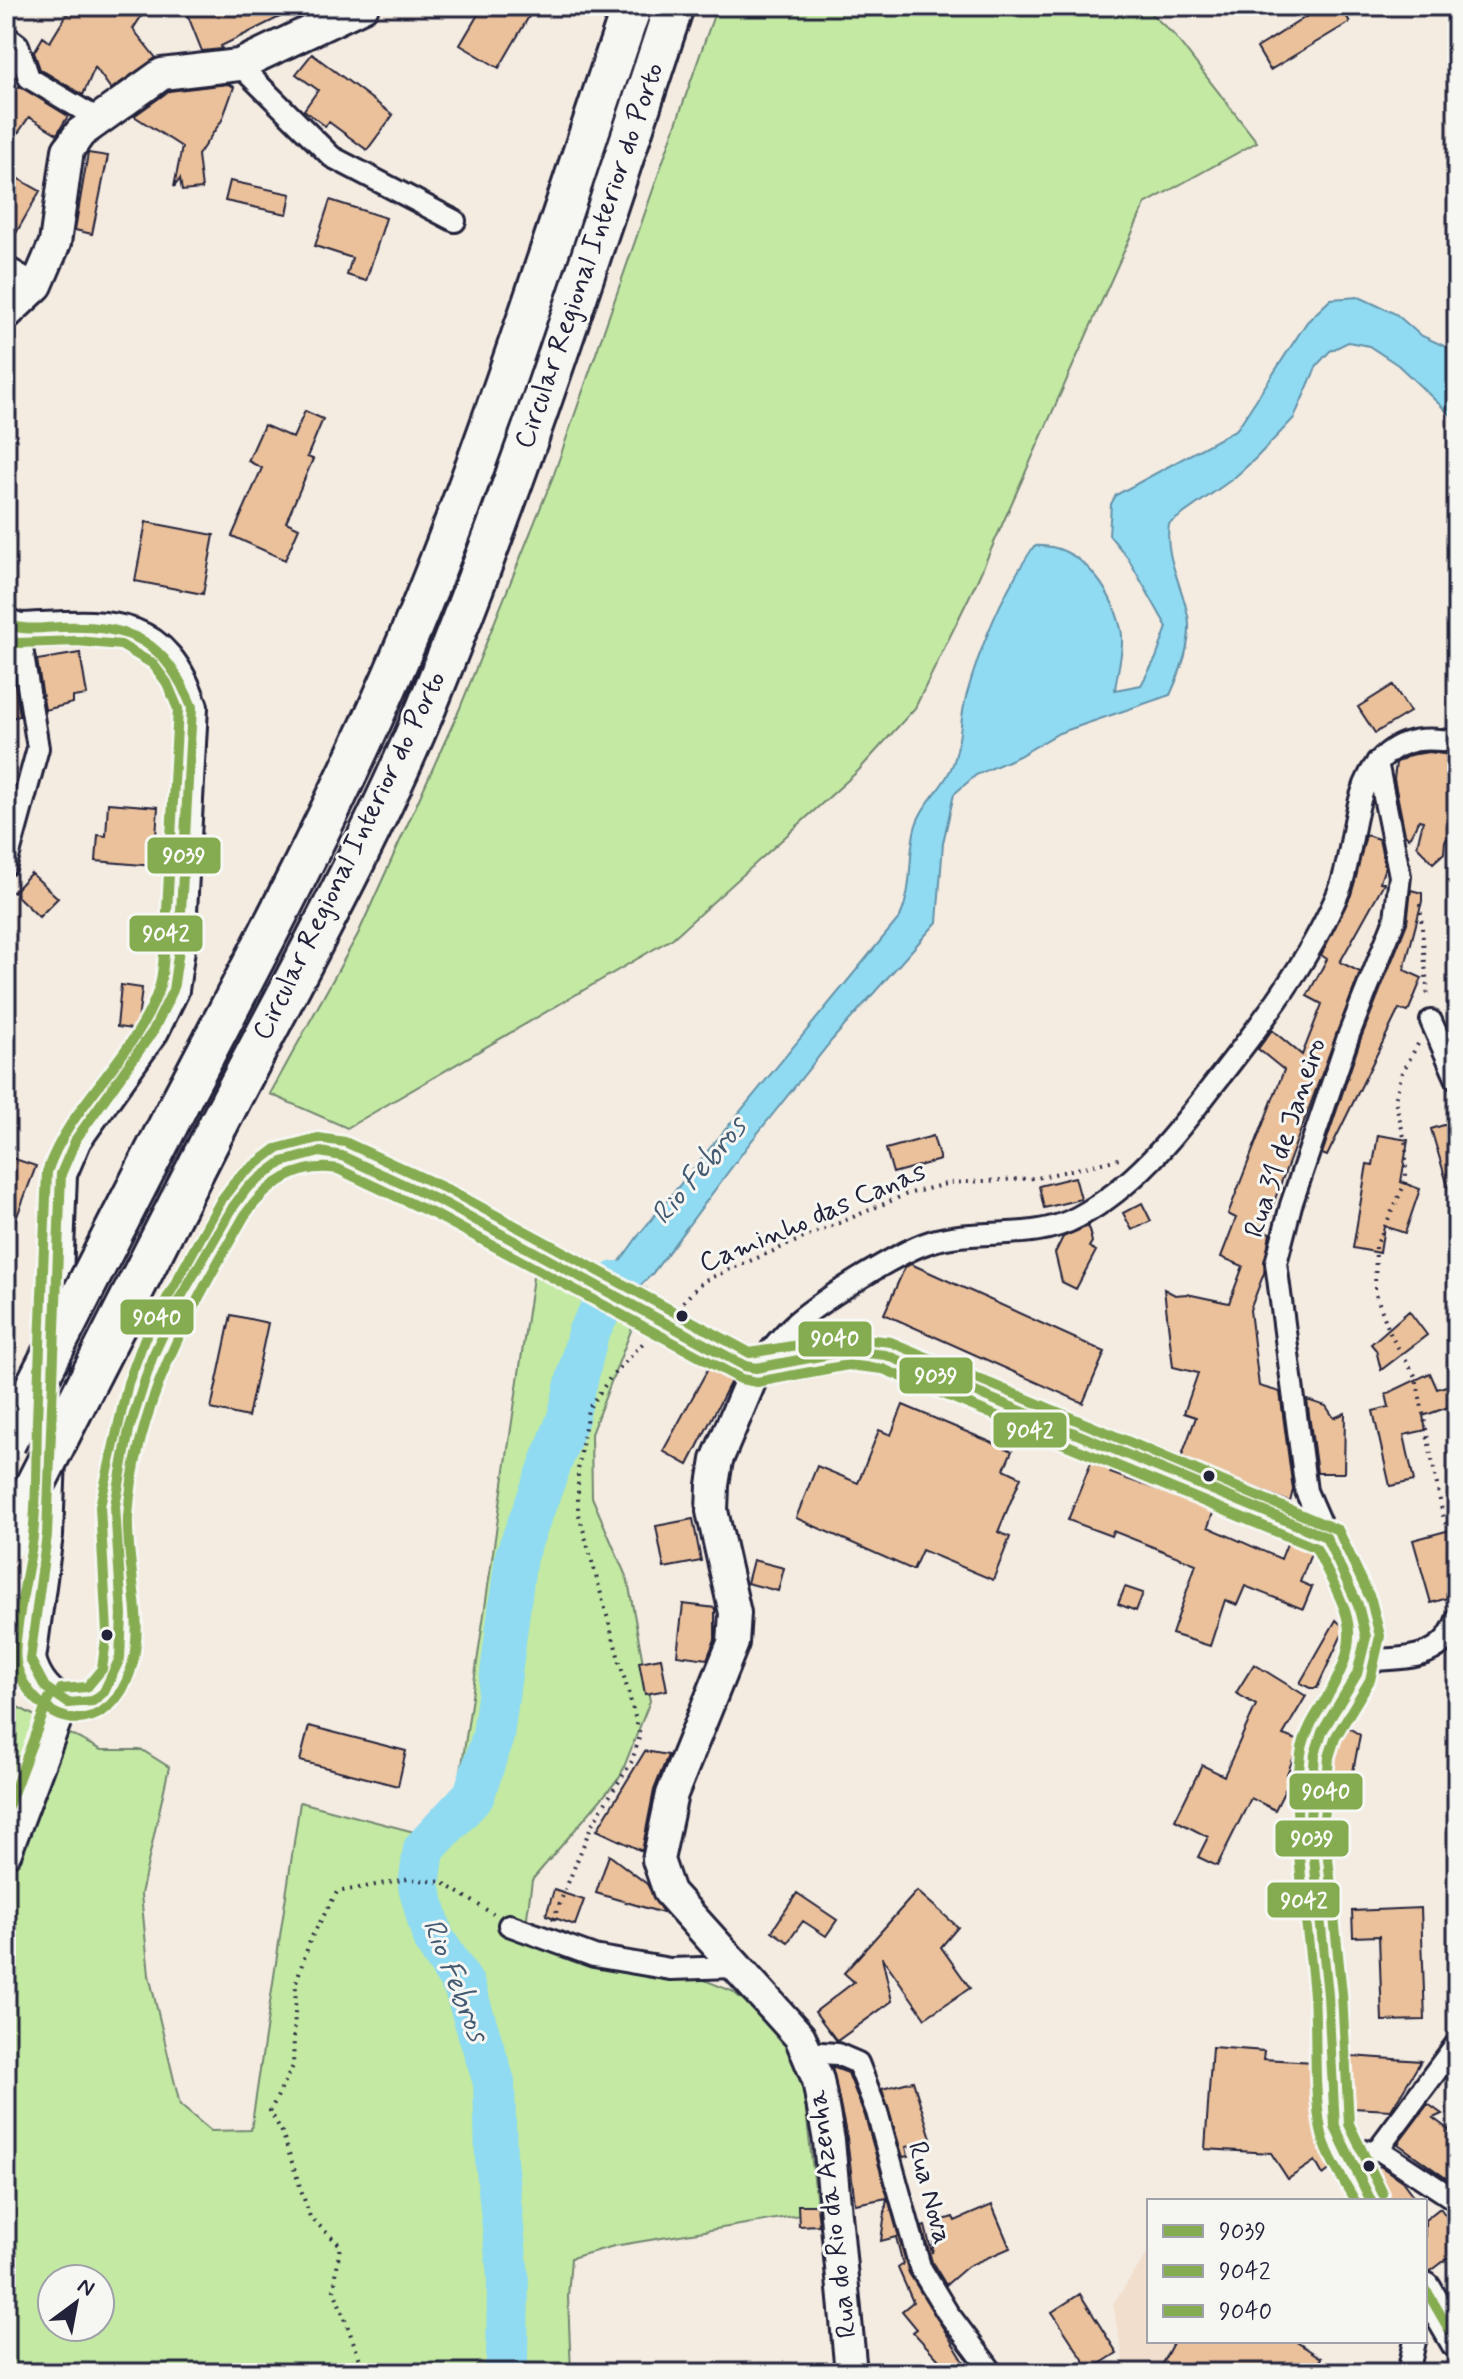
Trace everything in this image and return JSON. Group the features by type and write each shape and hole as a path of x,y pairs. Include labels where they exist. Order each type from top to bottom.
{"highway":[{"name":"Circular Regional Interior do Porto","path":"6,1443 331,809 393,674 485,435 632,6"},
{"name":"Circular Regional Interior do Porto","path":"6,1542 334,900 426,707 536,423 674,6"}],"street":[{"path":"6,314 37,285 55,243 68,150 80,133 162,74 239,65 363,6"},
{"path":"6,36 18,45 29,78 98,119"},
{"path":"239,65 332,157 455,221"},
{"path":"6,267 37,285"},
{"path":"6,865 38,748 12,626 114,628 142,637 165,653 182,678 192,707 179,949 173,990 153,1031 67,1156 58,1198 47,1535 30,1659 35,1678 46,1692 62,1703 92,1701 106,1690 115,1674 121,1633 114,1507 146,1373 156,1347 233,1207 264,1172 300,1155 320,1152 367,1165 444,1203 725,1358 756,1368 847,1351 886,1355 1326,1537 1365,1622 1363,1661 1322,1732 1310,1786 1335,2127 1346,2156 1370,2199"},
{"path":"756,1368 793,1325 876,1269 930,1242 1036,1230 1076,1219 1129,1184 1161,1150 1274,1008 1310,947 1340,889 1352,828 1377,762 1399,743 1429,738 1457,742"},
{"name":"Rua 31 de Janeiro","path":"1326,1537 1306,1491 1276,1263 1291,1205 1349,1034 1395,919 1400,876 1377,762"},
{"path":"1431,1021 1457,1080"},
{"name":"Rua do Rio da Azenha","path":"756,1368 717,1460 713,1485 712,1511 735,1613 733,1643 672,1794 658,1860 669,1892 800,2037 818,2080 829,2141 851,2373"},
{"path":"1363,1661 1426,1654 1451,1637 1457,1619"},
{"path":"6,1852 62,1703"},
{"path":"509,1925 594,1956 670,1969 735,1967"},
{"path":"1346,2156 1378,2149 1457,2043"},
{"name":"Rua Nova","path":"806,2052 837,2054 858,2063 877,2112 920,2267 947,2312 993,2373"},
{"path":"1378,2149 1457,2201"},
{"path":"1427,2292 1457,2343"},
{"path":"1408,2373 1415,2343"}],"path":[{"path":"1420,890 1431,1021 1402,1073 1395,1100 1406,1145 1406,1181 1376,1246 1375,1292 1391,1336 1416,1377 1444,1521 1457,1540"},
{"name":"Caminho das Canas","path":"677,1308 703,1281 907,1194 950,1183 1037,1178 1161,1150"},
{"path":"549,1938 592,1824 632,1761 640,1735 578,1511 578,1470 588,1409 610,1378 646,1340"},
{"path":"365,2373 334,2290 340,2245 310,2217 282,2132 270,2111 293,2066 296,1982 311,1938 337,1892 411,1879 442,1882 509,1925"}],"shaded area":[{"path":"1147,2254 1147,2343 1300,2343 1335,2373 1126,2373 1113,2304"}],"green space":[{"path":"717,6 1143,6 1174,35 1257,142 1145,204 977,581 915,708 858,771 673,938 347,1128 270,1094 358,934 460,708 554,474"},
{"path":"539,1236 647,1289 591,1434 592,1497 628,1581 650,1701 620,1777 532,1880 525,1932 649,1958 732,1991 778,2028 802,2078 818,2212 614,2246 571,2258 568,2297 571,2373 6,2373 6,1701 101,1750 142,1750 169,1767 141,1894 149,1975 180,2105 211,2131 251,2130 300,1802 418,1833 453,1827"}],"water":[{"path":"1359,297 1396,314 1420,335 1457,352 1457,421 1398,365 1369,346 1348,342 1330,351 1317,365 1294,418 1234,478 1169,524 1171,559 1189,626 1185,657 1170,695 1059,733 1019,756 976,775 954,794 943,843 937,922 832,1040 652,1274 598,1328 588,1333 586,1324 613,1271 641,1232 900,917 907,896 917,823 953,764 966,697 979,658 1003,600 1034,546 1066,552 1091,571 1110,598 1121,629 1115,690 1141,685 1156,658 1167,627 1128,558 1109,535 1111,504 1116,495 1237,429 1307,322 1331,299"}],"building":[{"path":"72,6 148,6 133,29 156,58 111,89 95,67 83,95 40,69 34,52 43,37 50,42"},
{"path":"184,6 205,6 208,14 223,6 302,6 221,46 222,49 202,51"},
{"path":"483,6 535,6 499,68 460,45"},
{"path":"1323,6 1340,6 1350,22 1270,70 1257,48"},
{"path":"312,54 393,115 367,150 329,122 325,126 304,110 318,90 296,74"},
{"path":"228,84 234,87 222,120 198,155 202,189 182,191 180,179 174,187 182,147 134,116 169,91"},
{"path":"19,86 68,116 57,134 29,117 6,151 6,107"},
{"path":"88,153 108,156 92,234 75,230"},
{"path":"6,172 40,191 6,251"},
{"path":"230,181 291,194 287,214 225,201"},
{"path":"330,200 386,218 366,281 347,275 352,258 315,246"},
{"path":"305,411 323,419 307,457 313,459 286,522 299,528 285,560 232,536 262,468 248,461 264,425 293,438"},
{"path":"146,522 214,535 203,594 135,581"},
{"path":"80,653 87,695 73,697 73,703 45,710 37,660"},
{"path":"12,665 20,716 6,719 6,666"},
{"path":"1393,685 1410,712 1375,733 1358,707"},
{"path":"1429,752 1457,756 1457,829 1445,841 1444,853 1433,863 1417,846 1423,821 1419,820 1409,838 1405,834 1394,779 1396,763 1410,755"},
{"path":"108,803 158,807 154,866 96,861 98,835 106,836"},
{"path":"1366,835 1379,839 1385,867 1380,882 1384,883 1340,962 1360,972 1263,1231 1270,1233 1264,1273 1250,1310 1259,1386 1280,1392 1293,1490 1290,1502 1181,1458 1196,1417 1184,1413 1198,1373 1173,1367 1164,1289 1175,1295 1187,1294 1229,1303 1243,1266 1221,1257 1236,1218 1228,1214 1284,1070 1258,1049 1272,1030 1302,1055 1322,1004 1307,996 1327,959 1321,955 1351,895"},
{"path":"31,873 58,898 39,917 13,892"},
{"path":"1411,890 1422,893 1422,901 1404,970 1422,978 1408,1012 1399,1009 1327,1156 1322,1154 1361,1038 1407,923"},
{"path":"121,985 142,988 138,1021 132,1029 117,1027"},
{"path":"1457,1121 1457,1199 1452,1200 1431,1129"},
{"path":"1378,1135 1408,1140 1401,1182 1420,1189 1405,1233 1384,1226 1380,1253 1353,1248 1367,1164 1373,1165"},
{"path":"933,1136 940,1160 893,1173 886,1149"},
{"path":"6,1156 36,1166 8,1240 6,1240"},
{"path":"1075,1177 1081,1199 1044,1208 1039,1186"},
{"path":"1142,1203 1151,1221 1132,1230 1123,1213"},
{"path":"1088,1226 1092,1242 1089,1247 1096,1251 1076,1289 1062,1282 1055,1253 1063,1237"},
{"path":"911,1264 1105,1352 1083,1403 884,1314 905,1267"},
{"path":"1409,1311 1427,1335 1381,1370 1376,1350 1371,1344"},
{"path":"231,1315 268,1323 248,1417 211,1409"},
{"path":"709,1367 732,1379 688,1465 663,1451"},
{"path":"1430,1373 1437,1389 1452,1384 1457,1404 1423,1416 1426,1430 1404,1435 1414,1481 1390,1486 1373,1411 1389,1407 1386,1394"},
{"path":"1307,1400 1326,1406 1334,1418 1345,1413 1344,1473 1317,1473"},
{"path":"903,1405 1012,1451 1004,1469 1021,1477 998,1532 1010,1537 993,1580 922,1550 913,1570 796,1518 817,1466 858,1483 879,1430 891,1435"},
{"path":"1092,1460 1112,1468 1110,1473 1214,1510 1208,1527 1281,1559 1288,1541 1312,1551 1300,1582 1312,1587 1303,1609 1245,1586 1237,1605 1225,1600 1210,1646 1172,1634 1196,1564 1113,1531 1111,1536 1068,1520"},
{"path":"693,1519 701,1561 664,1568 656,1526"},
{"path":"1450,1530 1457,1554 1457,1595 1431,1603 1413,1540"},
{"path":"753,1560 784,1568 778,1591 747,1583"},
{"path":"1125,1587 1143,1593 1136,1611 1118,1604"},
{"path":"683,1604 715,1608 715,1639 707,1659 677,1655"},
{"path":"1336,1620 1345,1628 1317,1688 1310,1688 1300,1683"},
{"path":"661,1658 667,1690 645,1694 639,1662"},
{"path":"1254,1664 1306,1696 1283,1735 1300,1741 1287,1774 1292,1776 1275,1810 1251,1798 1217,1866 1198,1857 1208,1837 1175,1820 1202,1765 1224,1776 1256,1705 1236,1693"},
{"path":"309,1726 406,1751 398,1786 300,1761"},
{"path":"1346,1726 1360,1735 1351,1782 1331,1778 1333,1757"},
{"path":"645,1751 668,1755 654,1790 642,1851 597,1830"},
{"path":"609,1855 647,1884 663,1913 596,1893"},
{"path":"554,1890 584,1900 575,1925 546,1915"},
{"path":"917,1891 958,1927 941,1947 970,1988 925,2018 882,1957 892,2001 837,2041 815,2012 854,1982 844,1973"},
{"path":"797,1893 837,1920 826,1936 803,1921 788,1942 772,1931"},
{"path":"1421,1908 1425,2020 1382,2021 1379,1936 1353,1937 1352,1911"},
{"path":"1212,2047 1264,2051 1263,2059 1314,2062 1317,2128 1332,2168 1323,2175 1315,2161 1288,2179 1271,2153 1205,2149"},
{"path":"1350,2056 1421,2061 1391,2110 1352,2108"},
{"path":"832,2067 848,2073 865,2116 909,2273 971,2373 951,2373 913,2332 917,2329 902,2311 913,2302 898,2268 903,2264 896,2237 881,2241 887,2198 855,2204 847,2138"},
{"path":"913,2081 932,2141 906,2147 908,2156 903,2157 882,2089"},
{"path":"1428,2104 1442,2114 1433,2118 1457,2136 1450,2148 1457,2154 1457,2171 1450,2181 1398,2144"},
{"path":"1380,2166 1402,2181 1416,2199 1388,2199 1375,2170"},
{"path":"798,2205 817,2205 819,2225 799,2226"},
{"path":"992,2205 1010,2248 968,2266 946,2285 932,2262 922,2227 925,2226 932,2253 937,2222 953,2217 955,2221"},
{"path":"1440,2208 1457,2230 1457,2251 1431,2271 1427,2270 1427,2218"},
{"path":"1080,2294 1117,2353 1090,2370 1052,2312"},
{"path":"1173,2343 1298,2343 1321,2358 1312,2373 1157,2373"}],"waterway":[{"name":"Rio Febros","path":"504,2373 507,2362 508,2276 496,2160 494,2082 464,1986 433,1938 419,1886 424,1849 474,1795 493,1736 516,1556 568,1418 588,1333 616,1282"}],"transit line":[{"name":"9039","path":"6,624 26,628 108,629 143,641 170,666 192,707 179,949 173,990 153,1031 76,1139 61,1174 47,1535 30,1659 45,1687 68,1703 93,1701 104,1692 120,1658 122,1615 115,1506 129,1430 152,1358 179,1300 233,1207 247,1188 282,1162 320,1152 342,1156 444,1203 745,1366 756,1368 847,1351 886,1355 1326,1537 1358,1605 1366,1637 1357,1674 1322,1732 1315,1754 1310,1819 1328,1995 1335,2127 1370,2199"},
{"name":"9042","path":"6,639 18,643 77,641 121,645 153,664 167,683 178,709 165,948 160,985 138,1032 72,1123 47,1172 36,1493 31,1549 15,1650 19,1673 32,1694 50,1711 61,1716 85,1718 110,1705 127,1681 133,1662 137,1626 128,1517 133,1476 154,1397 186,1323 245,1215 263,1194 297,1172 338,1169 438,1216 741,1379 757,1382 848,1365 883,1369 1316,1548 1344,1607 1349,1638 1339,1675 1310,1725 1302,1746 1298,1784 1298,1845 1314,1996 1321,2130 1331,2158 1354,2199"},
{"name":"9040","path":"61,1689 87,1687 102,1669 107,1632 100,1506 128,1383 144,1340 222,1199 238,1178 276,1149 318,1138 345,1142 451,1191 750,1353 846,1337 891,1342 1338,1530 1371,1600 1380,1636 1370,1680 1335,1738 1329,1757 1324,1819 1342,1994 1349,2124 1383,2194"},
{"name":"9040","path":"6,1812 49,1698"},
{"name":"9039","path":"1427,2291 1457,2343"}]}
